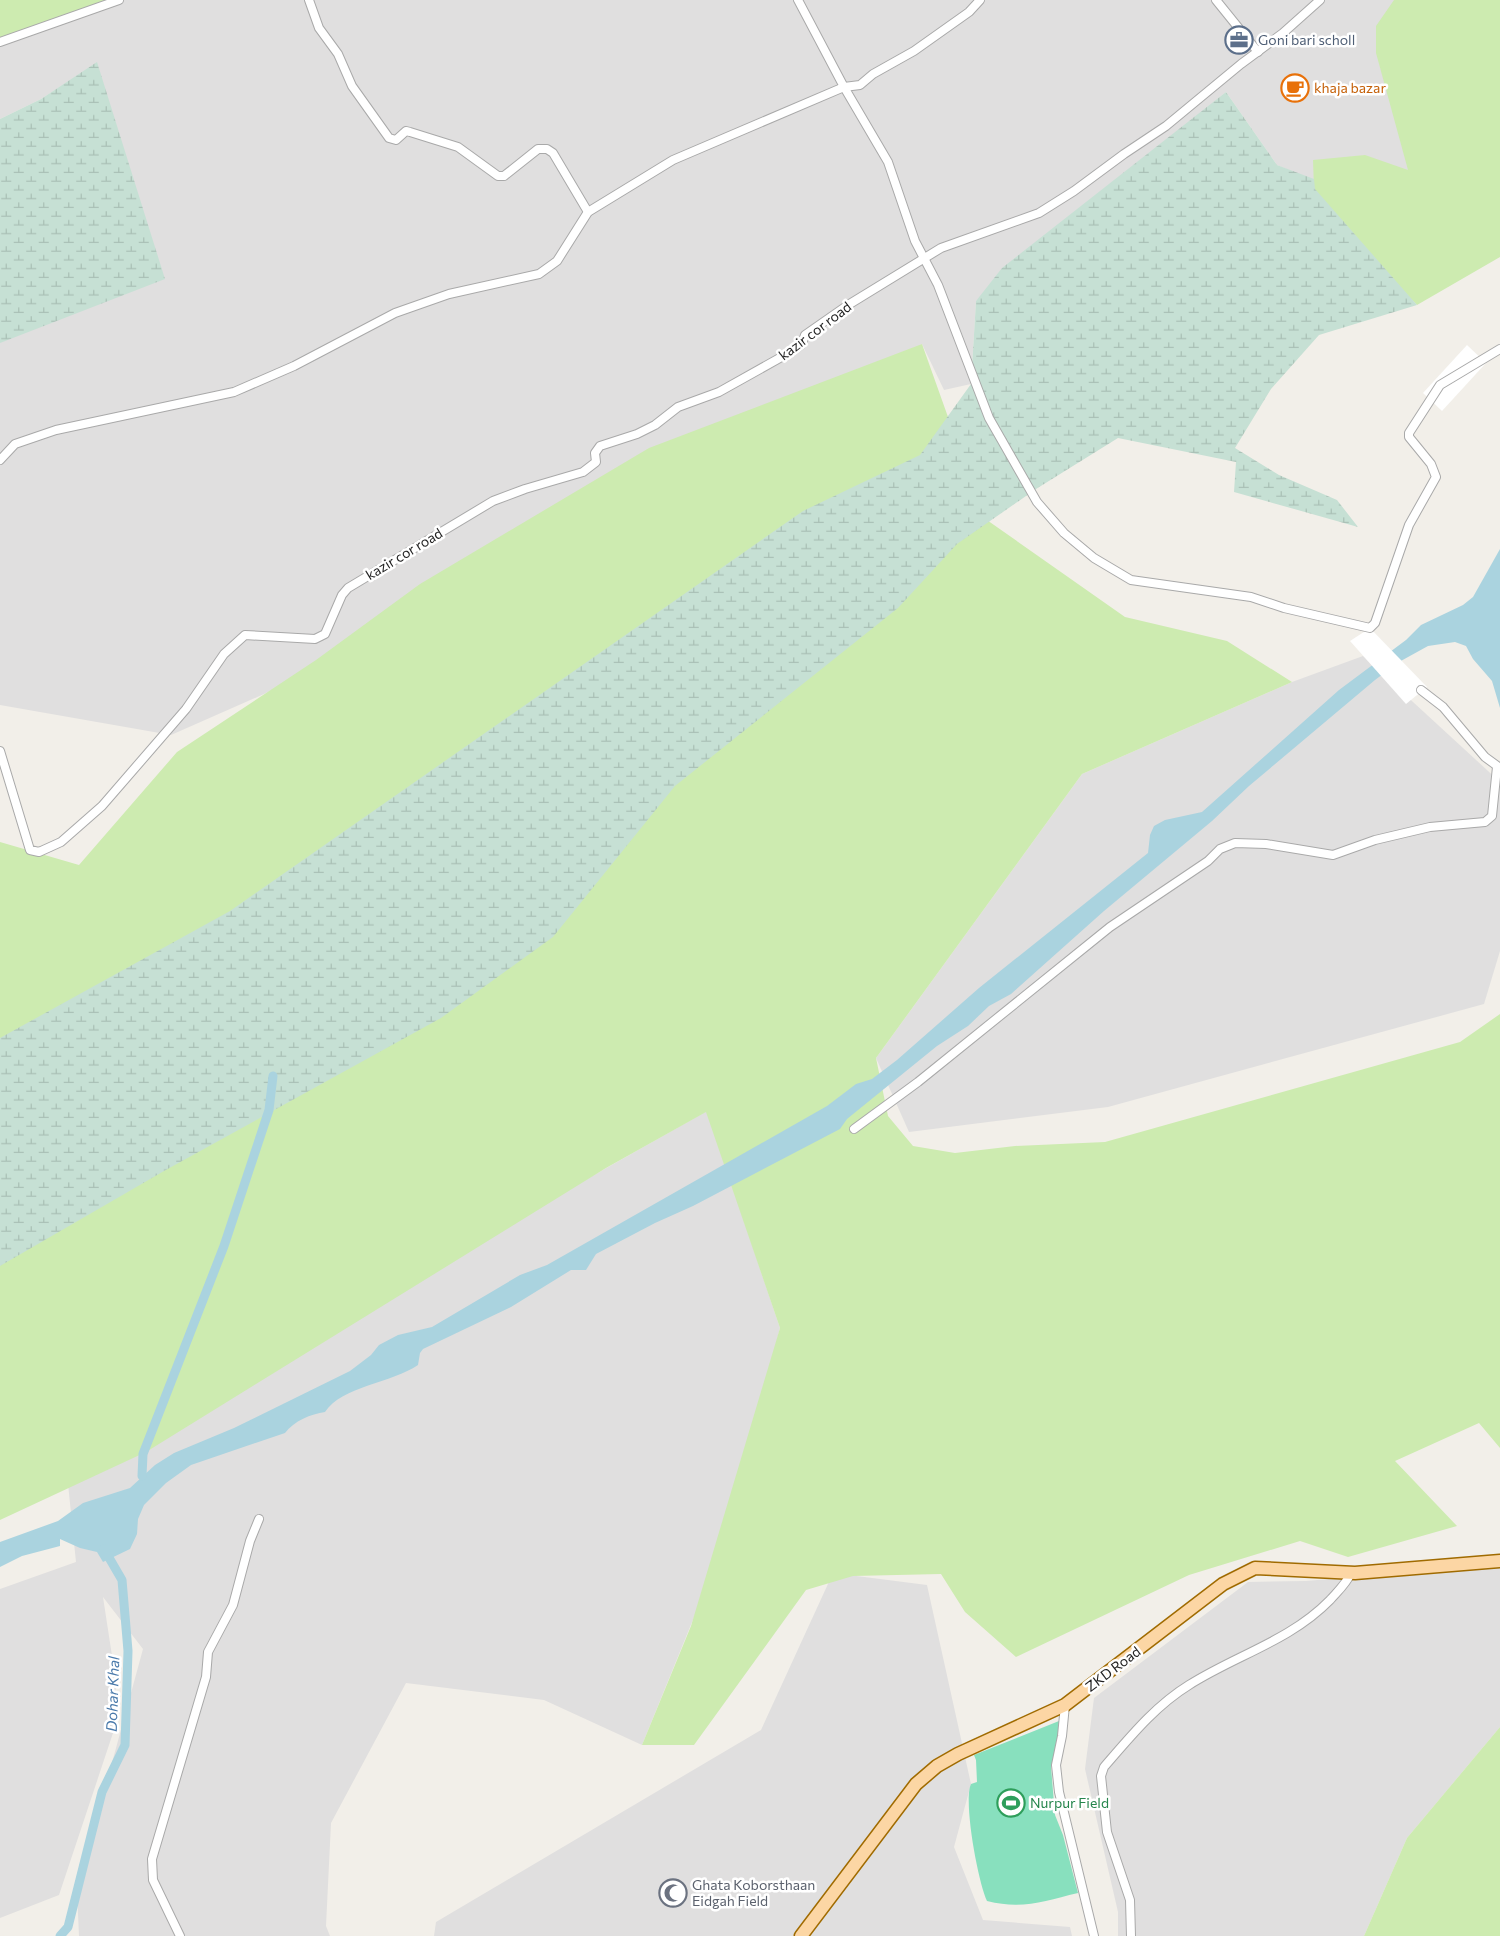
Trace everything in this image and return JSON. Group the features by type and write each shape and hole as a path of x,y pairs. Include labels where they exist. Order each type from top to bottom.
{"main road":[{"name":"ZKD Road","path":"801,1936 916,1784 938,1766 958,1754 1065,1705 1223,1584 1247,1571 1255,1568 1272,1568 1351,1573 1500,1561"}],"street":[{"path":"0,42 118,0"},
{"path":"309,0 319,28 338,54 352,86 389,138 396,140 406,131 458,147 498,176 504,176 538,149 547,149 553,153 588,212"},
{"path":"798,0 855,108 881,146 915,242 925,258 926,266 938,285 989,418 1037,502 1064,532 1094,558 1131,580 1251,597 1284,608 1372,627 1390,586 1409,525 1436,477 1431,464 1409,437 1409,433 1440,385 1500,349"},
{"path":"0,460 8,455 15,444 56,430 234,392 294,366 395,313 449,294 539,274 557,261 588,212 673,160 844,86 860,85 873,74 922,46 969,12 980,0"},
{"path":"1216,0 1258,52"},
{"path":"925,258 941,248 1039,212 1166,126 1320,0"},
{"name":"kazir cor road","path":"0,751 30,850 39,852 47,850 61,842 102,806 186,709 224,654 245,635 321,638 325,634 342,595 348,588 493,501 525,488 584,472 596,462 595,453 600,446 637,434 655,425 678,407 719,392 794,350 802,344 805,336 848,305 925,258"},
{"path":"854,1129 918,1082 1110,927 1208,861 1220,849 1234,843 1266,844 1332,855 1375,840 1430,827 1485,822 1492,816 1499,767 1485,757 1443,707 1421,690"},
{"path":"180,1936 153,1880 152,1859 206,1677 208,1652 233,1605 250,1541 259,1518"},
{"path":"1131,1936 1130,1900 1107,1832 1101,1776 1104,1766 1144,1720 1163,1704 1189,1685 1288,1633 1320,1610 1347,1582 1351,1573"},
{"path":"1065,1705 1062,1736 1056,1764 1059,1792 1094,1936"}],"shaded area":[{"path":"111,0 1411,0 1418,176 1344,194 1277,165 1226,92 976,301 971,384 944,390 922,344 264,694 171,735 0,705 0,342 97,63 41,99 0,119 0,39"},
{"path":"1363,656 1500,782 1500,951 1484,1004 1108,1107 909,1132 876,1058 1082,774 1292,682"},
{"path":"707,1111 780,1328 723,1546 642,1745 544,1700 406,1683 331,1823 326,1926 330,1936 79,1936 77,1891 143,1649 103,1597 116,1682 114,1730 59,1895 0,1918 0,1589 76,1562 67,1474"},
{"path":"1500,1564 1500,1727 1407,1838 1364,1936 1118,1936 1118,1912 1085,1769 1094,1698 1248,1582 1306,1581"},
{"path":"833,1573 927,1585 971,1784 954,1847 983,1920 1070,1927 1072,1936 434,1936 436,1922 761,1730"}],"green space":[{"path":"0,0 111,0 0,39"},
{"path":"1394,0 1500,0 1500,257 1417,305 1361,247 1314,189 1313,160 1365,155 1408,170 1376,53 1376,26"},
{"path":"97,62 165,279 0,343 0,119 41,99"},
{"path":"1226,92 1277,165 1314,179 1315,189 1417,305 1319,335 1271,389 1235,448 1279,475 1337,500 1358,527 1234,492 1236,462 1118,438 1036,489 957,544 898,608 675,786 553,937 441,1018 164,1171 0,1266 0,1038 230,911 803,511 920,455 971,384 976,301 1002,268"},
{"path":"922,344 984,518 1125,617 1227,641 1292,682 1082,774 876,1058 888,1116 913,1146 955,1153 1015,1146 1105,1142 1460,1042 1500,1014 1500,1448 1479,1423 1395,1461 1457,1526 1348,1557 1300,1541 1189,1575 1016,1657 965,1612 941,1574 853,1576 806,1590 694,1745 642,1745 691,1626 780,1328 706,1112 606,1168 146,1452 0,1520 0,842 79,865 177,752 316,660 420,584 649,448"},
{"name":"Nurpur Field","path":"1064,1719 1051,1767 1055,1815 1063,1835 1078,1893 1022,1905 1000,1904 987,1901 976,1860 970,1823 969,1793 971,1784 977,1782 974,1755"},
{"path":"1500,1727 1500,1936 1364,1936 1407,1838"}],"water":[{"path":"1500,549 1500,708 1492,681 1473,659 1466,646 1455,642 1428,646 1399,662 1249,786 1212,821 1104,911 1011,994 989,1006 968,1026 937,1046 847,1119 840,1129 693,1206 655,1223 596,1254 586,1270 571,1270 511,1307 423,1349 420,1353 418,1365 407,1371 343,1396 325,1412 303,1419 285,1433 191,1465 166,1483 144,1505 138,1519 137,1534 130,1549 103,1562 97,1552 80,1548 60,1539 60,1546 22,1556 0,1567 0,1542 58,1521 83,1503 130,1488 155,1465 174,1453 234,1428 350,1371 371,1355 379,1345 398,1335 432,1327 520,1275 547,1265 827,1106 856,1084 872,1079 897,1060 979,988 1148,853 1150,835 1154,826 1165,820 1202,812 1339,690 1406,640 1421,625 1463,605 1473,597"}],"pier":[{"path":"1467,345 1486,363 1442,411 1423,393"},
{"path":"1370,628 1427,687 1406,704 1350,641"}],"waterway":[{"path":"142,1476 143,1454 224,1246 269,1110 273,1076"},
{"name":"Dohar Khal","path":"60,1936 68,1927 102,1792 125,1745 128,1651 122,1580 104,1549"}],"place":[{"name":"Goni bari scholl","path":"1239,40"},
{"name":"khaja bazar","path":"1295,88"},
{"name":"Nurpur Field","path":"1011,1803"},
{"name":"Ghata Koborsthaan Eidgah Field","path":"673,1893"}]}
